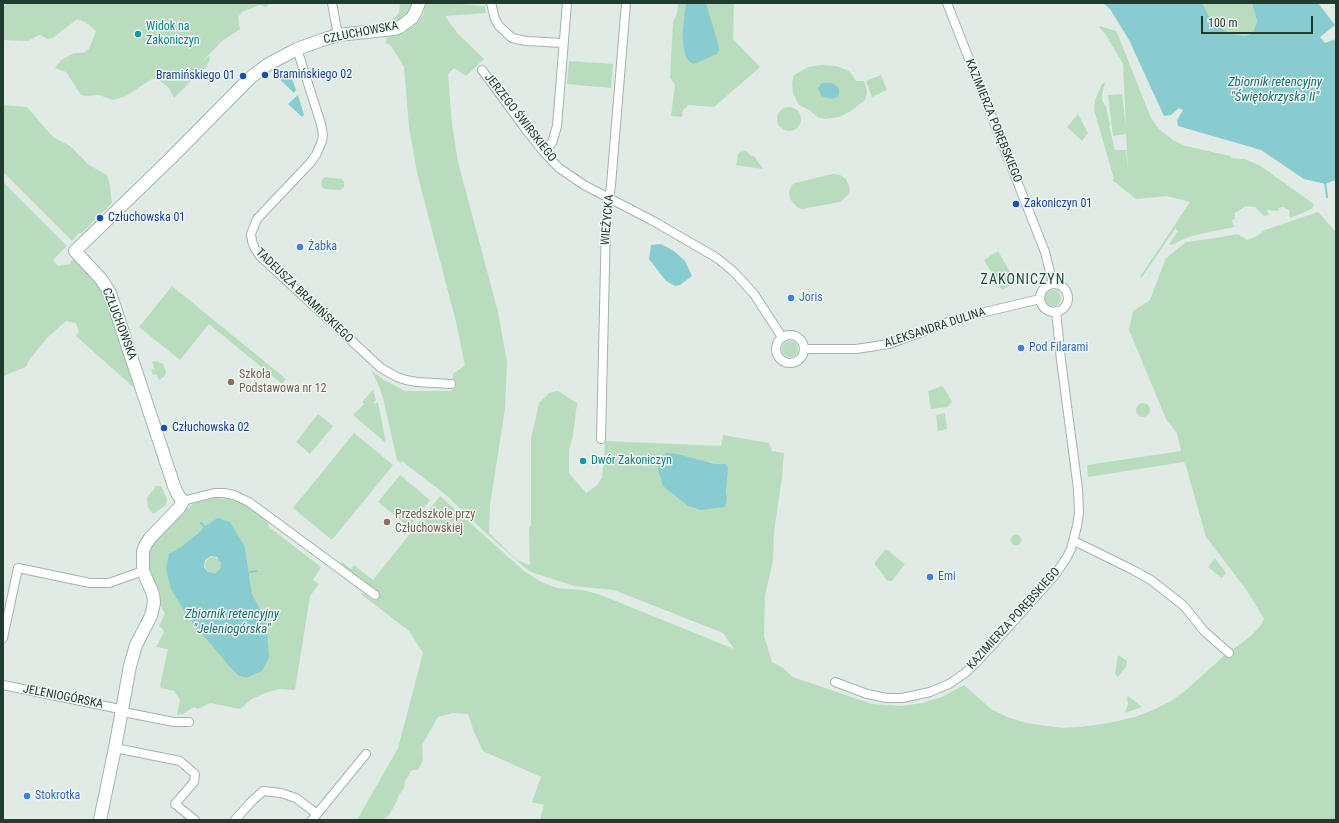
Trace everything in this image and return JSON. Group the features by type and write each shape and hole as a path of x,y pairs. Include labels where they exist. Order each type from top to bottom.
{"street":[{"path":"332,3 338,35"},
{"name":"CZŁUCHOWSKA","path":"183,501 178,495 174,486 110,293 101,279 75,251 171,158 250,78 267,65 297,49 338,35 394,29 404,25 416,13 419,3"},
{"path":"491,3 495,19 499,26 512,38 526,41 563,43"},
{"path":"543,151 552,143 556,126 567,3"},
{"name":"WIEŻYCKA","path":"601,439 606,223 608,198 612,177 626,3"},
{"name":"KAZIMIERZA PORĘBSKIEGO","path":"947,3 1042,245 1053,284"},
{"name":"TADEUSZA BRAMIŃSKIEGO","path":"297,49 321,124 323,135 322,142 316,155 257,219 251,234 255,249 260,256 381,368 406,380 451,384"},
{"name":"JERZEGO ŚWIRSKIEGO","path":"482,70 543,151 568,175 706,250 722,262 734,272 754,294 782,337"},
{"path":"1053,284 1060,286 1067,294 1065,305 1056,312 1047,310 1041,304 1040,299 1042,291 1048,285 1053,284"},
{"name":"ALEKSANDRA DULINA","path":"805,349 850,349 889,344 960,318 1040,299"},
{"name":"KAZIMIERZA PORĘBSKIEGO","path":"836,682 867,694 887,698 917,696 949,684 965,674 977,662 1055,575 1067,557 1074,541 1079,513 1078,489 1056,312"},
{"path":"788,334 800,338 805,349 798,361 788,363 782,361 778,357 776,346 782,337 788,334"},
{"path":"100,820 132,658 136,645 151,616 154,603 143,571 143,551 146,544 179,508 183,501 214,493 234,495 241,498 256,506 375,595"},
{"path":"1074,541 1151,580 1184,606 1204,631 1229,653"},
{"path":"3,638 7,603 18,568 90,583 110,583 143,571"},
{"name":"JELENIOGÓRSKA","path":"3,685 115,708 122,711 174,722 189,722"},
{"path":"115,748 180,761 195,774 194,782 175,804 195,820"},
{"path":"235,820 263,791 279,793 296,798 314,817 366,754"}],"green space":[{"path":"7,3 270,3 266,7 260,5 242,12 238,17 240,29 222,41 202,62 209,56 210,60 205,68 197,74 195,73 195,69 193,71 195,77 174,98 169,88 158,79 152,79 126,96 113,100 99,95 81,95 66,72 55,68 61,60 74,53 83,53 89,49 96,31 85,22 77,19 54,37 48,39 40,35 28,41 3,40 3,7"},
{"path":"400,3 415,3 410,12 399,22 389,26 389,23 399,13"},
{"path":"426,3 485,6 486,13 445,16 458,34 484,59 466,76 454,68 448,74 452,124 458,162 498,312 507,362 505,409 490,505 489,533 517,560 530,565 529,528 531,525 531,439 539,403 549,393 558,391 577,403 573,436 569,450 569,473 586,493 596,486 602,478 605,441 721,446 723,435 769,443 772,451 784,453 774,532 773,560 765,596 764,636 772,662 783,668 793,677 872,704 902,706 922,703 942,697 964,685 991,709 1007,717 1026,723 1062,728 1108,723 1135,717 1171,701 1186,690 1224,656 1251,636 1261,625 1264,619 1248,592 1206,537 1184,462 1088,477 1087,465 1181,451 1177,433 1166,419 1129,330 1133,311 1150,300 1166,258 1186,242 1238,234 1247,240 1257,236 1265,230 1318,212 1336,232 1336,820 540,820 544,805 532,802 541,777 483,751 474,732 468,714 453,713 438,717 422,745 423,760 418,770 412,770 405,781 404,788 389,815 383,820 357,820 398,748 423,653 409,631 361,594 363,593 374,601 379,593 343,566 341,561 351,569 354,565 373,580 440,496 524,571 541,582 557,588 583,590 601,595 734,649 723,633 614,590 574,586 531,572 523,566 488,535 446,495 402,461 400,463 397,460 383,398 371,370 384,380 405,391 452,391 453,374 465,365 456,322 417,173 409,127 404,67 391,46 386,43 387,37 403,33 415,25 423,15","holes":["709,461 716,464 725,464 727,498"]},
{"path":"678,3 734,3 733,39 760,67 714,107 689,105 683,110 682,117 671,116 675,84 670,78 673,22 677,14"},
{"path":"1202,3 1252,3 1257,21 1253,33 1245,36 1231,34 1221,28 1209,16"},
{"path":"1100,26 1116,31 1151,118 1159,129 1174,141 1186,146 1230,156 1231,158 1244,159 1259,165 1314,204 1312,209 1290,218 1289,210 1283,207 1279,208 1278,211 1267,210 1269,215 1264,216 1255,207 1246,206 1235,213 1235,219 1232,220 1234,227 1195,235 1172,245 1169,244 1178,231 1175,229 1142,277 1140,277 1190,202 1167,196 1136,199 1112,180 1114,179 1094,110 1095,100 1102,84 1105,82 1102,100 1106,107 1115,150 1126,150 1128,171 1126,134 1113,136 1108,95 1122,94 1126,127 1123,64 1106,35 1099,27"},
{"path":"569,61 613,64 611,88 567,84"},
{"path":"822,65 836,66 849,71 856,81 864,81 867,91 865,100 851,111 839,117 825,119 818,117 799,105 793,94 792,82 794,75 808,67"},
{"path":"881,75 887,90 872,97 866,81"},
{"path":"3,105 27,107 53,137 70,146 89,165 107,175 112,203 72,241 3,172"},
{"path":"789,107 794,108 800,114 800,124 794,130 789,131 784,130 778,124 777,119 778,114 784,108"},
{"path":"1078,114 1088,133 1082,141 1067,127"},
{"path":"746,151 751,156 754,156 763,169 735,165 737,163 738,154"},
{"path":"832,174 840,175 846,179 849,186 850,191 848,195 840,202 802,209 797,207 790,199 789,192 792,185 795,183"},
{"path":"325,177 341,179 344,182 344,187 340,190 324,189 321,185 322,180"},
{"path":"3,182 67,246 53,260 58,266 70,264 74,259 79,261 105,292 140,393 76,336 79,332 76,323 66,321 47,338 29,360 26,367 3,376"},
{"path":"998,251 1016,282 1002,290 984,260"},
{"path":"172,286 286,379 282,384 209,324 180,360 139,327"},
{"path":"1053,290 1060,295 1061,298 1056,305 1053,306 1046,301 1045,298 1050,291"},
{"path":"790,341 797,346 798,349 793,356 790,357 783,352 782,349 787,342"},
{"path":"156,361 163,364 166,371 165,376 159,380 156,374 153,375 151,370 155,369 152,362"},
{"path":"942,386 952,402 947,407 931,409 928,391"},
{"path":"373,390 376,400 373,403 375,404 378,402 386,443 353,415 364,404 362,402"},
{"path":"1143,403 1148,405 1150,410 1148,415 1143,417 1138,415 1136,410 1138,405"},
{"path":"945,413 947,429 938,431 936,415"},
{"path":"318,414 333,426 310,454 296,442"},
{"path":"354,433 393,465 332,540 293,508"},
{"path":"400,475 430,500 409,527 378,502"},
{"path":"156,486 161,486 167,499 165,506 153,514 148,507 147,498"},
{"path":"215,498 230,499 242,503 267,520 269,527 321,567 313,580 319,584 310,596 295,690 279,689 265,693 252,699 240,709 210,703 198,709 194,707 183,714 177,715 180,700 174,691 161,688 160,686 168,649 156,647 164,632 159,626 165,614 159,603 150,573 149,552 154,541 181,513 196,502","holes":["217,518 245,547 252,594 266,620 188,617 169,555"]},
{"path":"1016,534 1020,536 1022,540 1020,544 1016,546 1012,544 1010,540 1012,536"},
{"path":"886,549 905,564 892,581 887,581 875,565 875,562"},
{"path":"210,557 216,557 221,562 219,571 216,573 210,573 205,568 205,562"},
{"path":"1215,558 1226,573 1222,578 1208,567"},
{"path":"1118,655 1127,661 1126,667 1118,677 1115,674"},
{"path":"1128,696 1142,707 1125,713 1128,704"}],"water":[{"path":"686,3 706,3 719,47 717,54 694,64 686,58 683,44"},
{"name":"Zbiornik retencyjny \"Świętokrzyska II\"","path":"1103,3 1202,3 1209,16 1221,28 1231,34 1245,36 1253,33 1257,21 1252,3 1318,3 1335,25 1320,37 1325,43 1336,39 1336,180 1325,184 1304,179 1261,150 1178,126 1177,120 1183,110 1179,108 1171,115 1164,116 1129,40 1110,9"},
{"path":"280,70 290,73 296,90 294,93 274,74"},
{"path":"822,83 832,83 839,88 839,94 837,97 832,99 821,96 818,88"},
{"path":"298,95 304,115 302,117 288,104"},
{"path":"661,244 674,251 685,261 692,276 680,285 675,286 666,281 649,259 651,245"},
{"path":"667,453 677,454 716,464 725,464 728,468 726,491 727,498 725,507 701,510 688,506 663,486 658,469 661,457"},
{"name":"Zbiornik retencyjny \"Jeleniogórska\"","path":"217,518 230,522 245,547 252,594 266,620 269,657 262,671 246,678 238,675 230,667 188,617 171,589 166,569 169,554 181,547 201,531 204,526","holes":["211,556 217,557 221,563 220,569 215,573 208,572 204,567 205,560"]}],"waterway":[{"path":"1325,182 1327,197"},
{"path":"201,523 204,526"},
{"path":"250,572 257,571"}],"place":[{"name":"Widok na Zakoniczyn","path":"138,34"},
{"name":"Bramińskiego 02","path":"265,75"},
{"name":"Bramińskiego 01","path":"243,76"},
{"name":"Zakoniczyn 01","path":"1016,204"},
{"name":"Człuchowska 01","path":"100,218"},
{"name":"Żabka","path":"300,247"},
{"name":"Joris","path":"791,298"},
{"name":"Pod Filarami","path":"1021,348"},
{"name":"Szkoła Podstawowa nr 12","path":"231,382"},
{"name":"Człuchowska 02","path":"164,428"},
{"name":"Dwór Zakoniczyn","path":"583,461"},
{"name":"Przedszkole przy Człuchowskiej","path":"387,522"},
{"name":"Emi","path":"930,577"},
{"name":"Stokrotka","path":"27,796"}],"district":[{"name":"ZAKONICZYN","path":"1023,280"}]}
